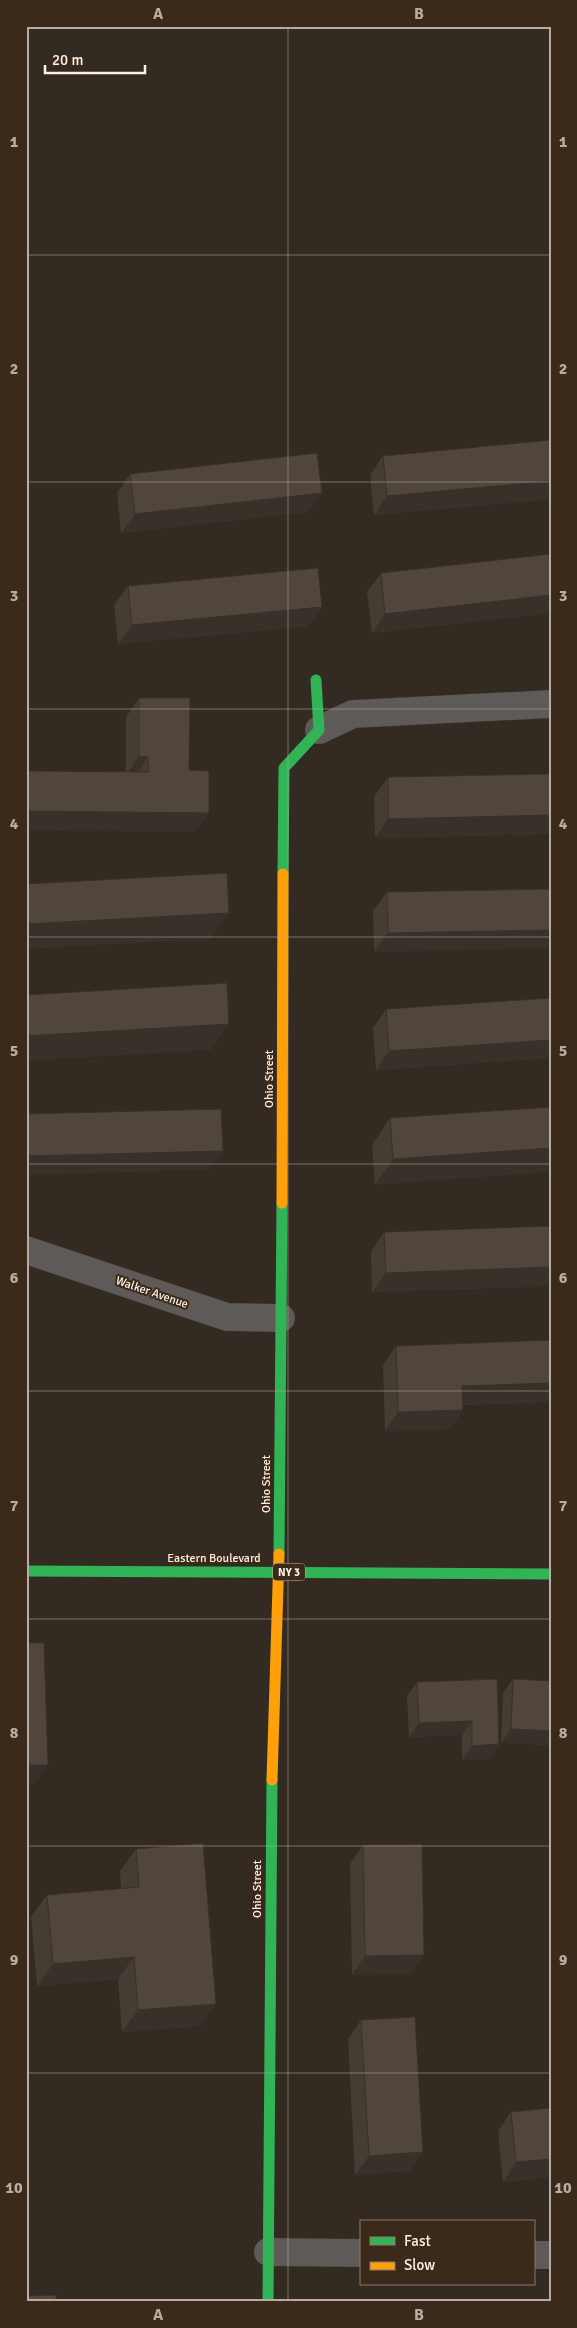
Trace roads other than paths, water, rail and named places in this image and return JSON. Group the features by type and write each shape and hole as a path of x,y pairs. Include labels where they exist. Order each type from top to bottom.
{"street":[{"path":"316,680 319,730 353,714 551,704"},
{"name":"Ohio Street","path":"268,2302 272,1819 278,1572 281,1318 284,768 319,730"},
{"name":"Walker Avenue","path":"26,1250 227,1317 281,1318"},
{"name":"Eastern Boulevard","path":"26,1571 551,1574"},
{"path":"268,2252 360,2253"},
{"path":"534,2254 551,2255"}]}
